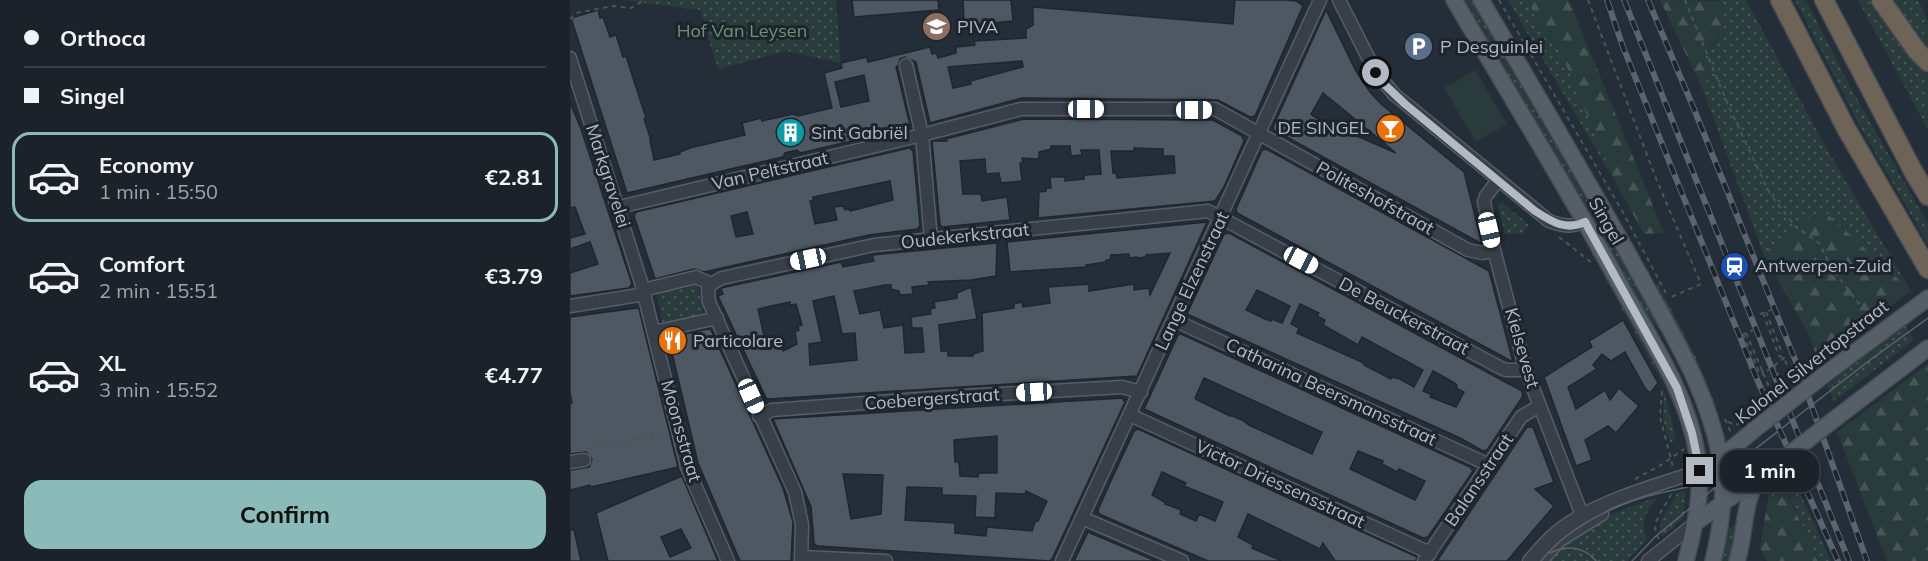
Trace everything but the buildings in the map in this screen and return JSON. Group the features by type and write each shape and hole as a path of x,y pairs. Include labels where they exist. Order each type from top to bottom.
{"highway":[{"path":"1780,0 1847,130 1928,269"},
{"path":"1824,0 1928,196"},
{"path":"1881,0 1917,51 1928,62"}],"main road":[{"name":"Singel","path":"1454,0 1585,222 1677,388 1692,433 1700,471 1694,524"},
{"name":"Singel","path":"1481,0 1615,230 1694,374 1706,401 1720,458 1723,474 1722,504"},
{"name":"Kolonel Silvertopstraat","path":"1700,471 1928,298"},
{"path":"1686,561 1694,524 1722,504 1760,467 1839,415 1925,350"},
{"path":"1737,561 1744,535 1749,497 1760,467"},
{"path":"1713,561 1722,504"}],"street":[{"name":"Lange Elzenstraat","path":"1062,561 1320,0"},
{"path":"1339,0 1376,73 1405,104 1549,220 1558,225 1573,226 1585,222"},
{"name":"Markgravelei","path":"570,58 619,207 654,332"},
{"path":"906,65 922,135 931,240"},
{"name":"Politeshofstraat","path":"922,135 1021,109 1215,110 1468,250 1483,253 1494,250"},
{"name":"Van Peltstraat","path":"619,207 922,135"},
{"name":"Kielsevest","path":"1498,180 1484,202 1494,250 1526,370 1582,515"},
{"name":"Oudekerkstraat","path":"711,284 722,278 874,245 1208,211 1221,217"},
{"name":"De Beuckerstraat","path":"1221,217 1500,368 1526,370"},
{"path":"570,306 644,292 696,278 711,284 708,299 795,492 802,525 801,559 886,561"},
{"path":"654,332 717,318"},
{"name":"Catharina Beersmansstraat","path":"1174,320 1489,465"},
{"name":"Moonsstraat","path":"654,332 687,467 728,561"},
{"name":"Coebergerstraat","path":"759,416 772,410 958,396 1122,387 1141,392"},
{"name":"Balansstraat","path":"1427,557 1521,417 1539,406"},
{"name":"Victor Driessensstraat","path":"1130,415 1427,557"},
{"path":"570,462 584,460"},
{"path":"1529,561 1554,534 1582,515 1647,488 1700,471"},
{"path":"1541,561 1568,535 1647,488"},
{"path":"1082,518 1182,561"},
{"path":"1648,561 1694,524"}],"path":[{"path":"570,18 576,13 614,6 631,8 645,0"},
{"path":"1499,0 1621,209"},
{"path":"1588,0 1657,181 1701,284 1669,298"},
{"path":"1685,0 1728,105 1765,185 1795,226 1819,243 1836,275 1877,321"},
{"path":"1552,231 1596,266"},
{"path":"1763,313 1771,310"},
{"path":"1744,334 1763,374 1784,357 1763,313"},
{"path":"1763,313 1779,356 1784,358 1791,375"},
{"path":"1744,334 1753,330"},
{"path":"1744,334 1759,372 1766,379 1771,391"},
{"path":"1774,365 1781,383"},
{"path":"1662,388 1660,417 1673,466 1669,502 1656,520 1655,526 1656,536 1666,546"},
{"path":"1731,433 1726,421 1736,425"},
{"path":"570,462 581,451 663,432 665,443"}],"green space":[{"name":"Hof Van Leysen","path":"621,0 836,0 841,63 786,51 718,69 700,10"},
{"path":"1444,0 1569,209 1568,211"},
{"path":"1462,0 1474,0 1609,234 1666,339 1645,315"},
{"path":"1508,0 1529,0 1538,26 1557,44 1617,185"},
{"path":"1529,0 1569,0 1664,233 1644,234 1617,185 1557,44 1538,26"},
{"path":"1660,0 1721,1 1724,26 1719,37 1704,55 1710,71 1703,90"},
{"path":"1720,0 1746,0 1828,151 1911,291 1822,210 1763,253 1703,90 1710,71 1704,55 1720,37"},
{"path":"1795,0 1806,0 1852,90 1928,224 1928,244 1862,130"},
{"path":"1858,0 1872,0 1909,55 1928,75 1928,130"},
{"path":"1894,0 1918,0 1928,21 1928,49 1907,21"},
{"path":"1475,70 1507,124 1476,142 1444,88"},
{"path":"1502,202 1529,225 1522,234 1505,234 1498,205"},
{"path":"1822,209 1911,291 1818,360 1809,335 1763,253"},
{"path":"1580,232 1605,273 1660,375 1676,439 1670,443 1663,419 1664,392 1661,380"},
{"path":"697,282 704,316 663,325 656,291"},
{"path":"1658,284 1696,357 1716,406 1714,407 1706,384 1655,286"},
{"path":"1906,326 1914,340 1834,401 1827,385"},
{"path":"1928,364 1928,561 1887,561 1837,432"},
{"path":"1789,469 1831,561 1818,561 1787,490 1768,498 1769,484"},
{"path":"1786,490 1818,561 1767,561 1760,548 1768,498"},
{"path":"1685,491 1684,517 1662,537 1660,525 1664,515 1677,493"},
{"path":"1658,497 1645,517 1644,528 1647,540 1627,561 1545,561 1569,539 1597,522"},
{"path":"1738,523 1729,561 1722,561 1727,530"}],"tram line":[{"path":"1541,561 1565,537 1611,510 1644,497 1700,484 1723,474 1928,318"},
{"path":"1632,561 1656,536 1728,477"},
{"path":"1550,553 1575,548 1586,552 1596,561"}],"railway":[{"path":"1607,0 1623,47 1756,377 1838,561"},
{"path":"1624,0 1849,561"},
{"path":"1648,0 1796,362 1867,561"}],"place":[{"name":"PIVA","path":"936,27"},
{"name":"P Desguinlei","path":"1419,47"},
{"name":"DE SINGEL","path":"1390,128"},
{"name":"Sint Gabriël","path":"790,133"},
{"name":"Antwerpen-Zuid","path":"1734,266"},
{"name":"Particolare","path":"672,341"}],"route":[{"path":"1376,73 1405,104 1535,211 1558,225 1576,226 1585,222 1670,372 1692,433 1700,471"}]}
